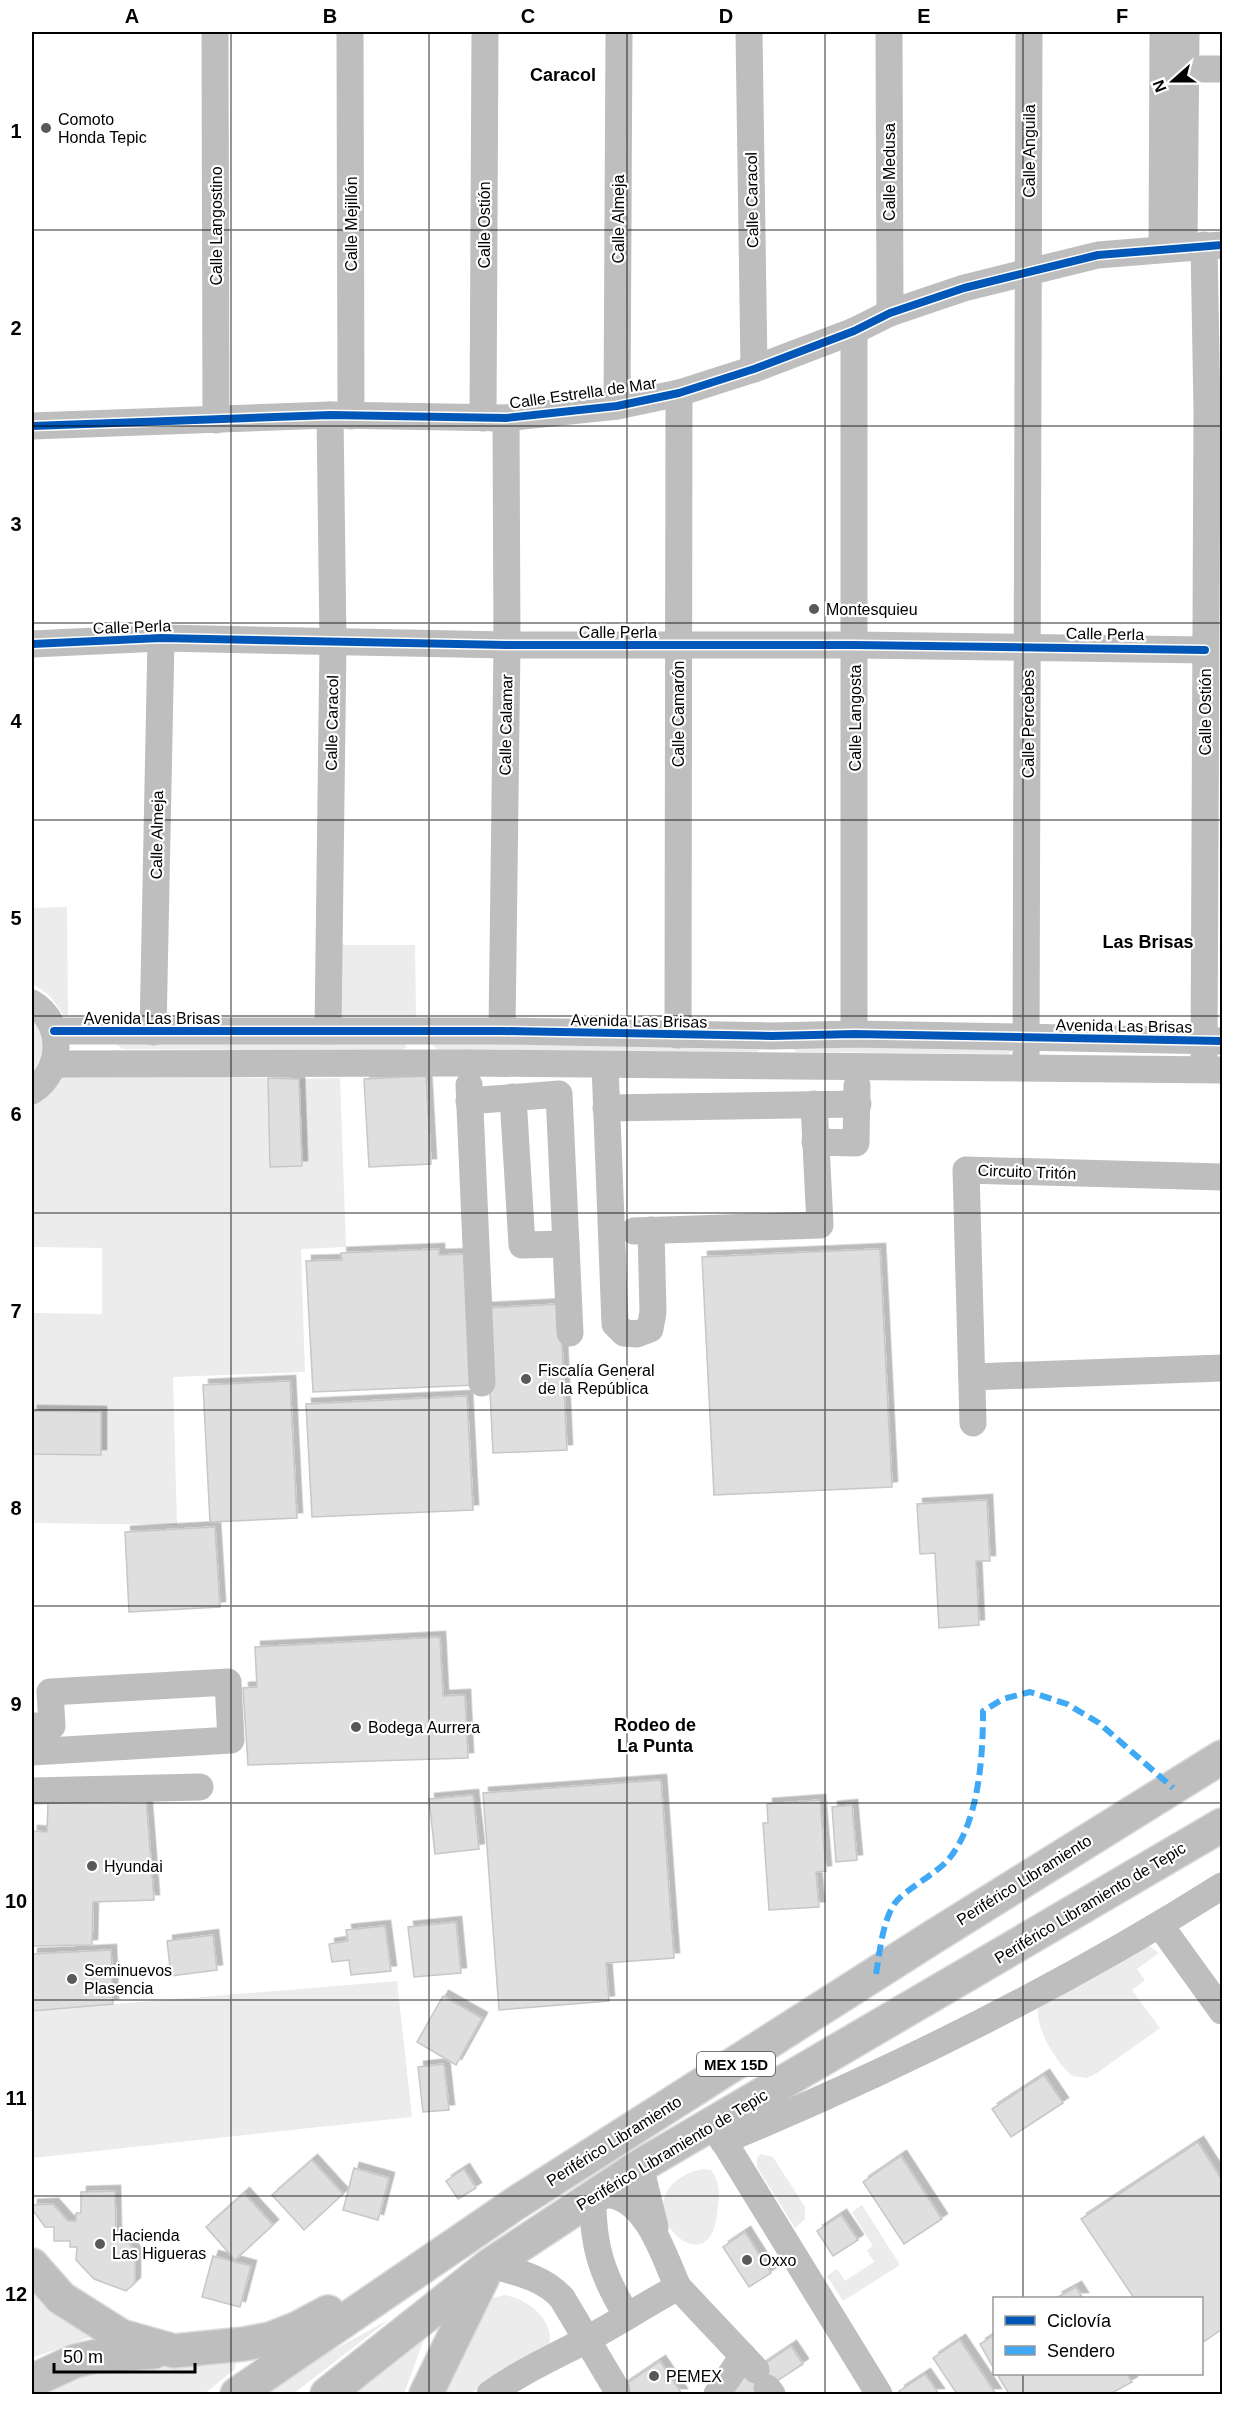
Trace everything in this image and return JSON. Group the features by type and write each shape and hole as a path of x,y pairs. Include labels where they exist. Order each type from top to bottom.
{"highway":[{"name":"Periférico Libramiento","path":"247,2388 509,2208 933,1937 1222,1757"},
{"name":"Periférico Libramiento de Tepic","path":"327,2394 490,2265 640,2166 757,2114 1222,1825"},
{"path":"377,2299 420,2287 544,2202 576,2190 593,2196 593,2182 620,2153 734,2075 861,1994 933,1937"},
{"path":"32,2381 75,2361 97,2356 244,2344 298,2328 430,2256 509,2208"},
{"path":"32,2265 61,2298 121,2336 174,2351"},
{"path":"426,2394 450,2340 490,2265"}],"street":[{"name":"Calle Langostino","path":"214,32 216,420"},
{"name":"Calle Mejillón","path":"341,415 350,32"},
{"name":"Calle Ostión","path":"485,32 494,418"},
{"name":"Calle Almeja","path":"617,406 619,32"},
{"name":"Calle Caracol","path":"749,32 754,369"},
{"name":"Calle Medusa","path":"889,32 890,313"},
{"name":"Calle Anguila","path":"1029,32 1029,271"},
{"path":"1163,32 1193,246"},
{"path":"1186,32 1193,246"},
{"path":"1186,69 1222,69"},
{"name":"Calle Estrella de Mar","path":"32,426 341,415 494,418 617,406 679,393 754,369 854,331 890,313 964,288 1098,255 1193,246"},
{"name":"Calle Ostión","path":"1193,246 1215,410 1214,560 1205,650 1213,1070"},
{"name":"Calle Percebes","path":"1026,1069 1029,271"},
{"name":"Calle Langosta","path":"854,331 854,1034"},
{"name":"Calle Camarón","path":"678,1035 679,393"},
{"name":"Calle Caracol","path":"328,1031 333,642 341,415"},
{"name":"Calle Calamar","path":"494,418 507,645 502,1031"},
{"name":"Calle Almeja","path":"153,1032 161,638"},
{"name":"Calle Perla","path":"32,644 161,638 507,645 1029,646 1205,650"},
{"path":"32,1003 46,1016 54,1031 57,1048 54,1064 46,1079 32,1091"},
{"name":"Avenida Las Brisas","path":"54,1031 502,1031 772,1036 854,1034 1214,1041"},
{"path":"105,1031 105,1064"},
{"path":"771,1066 772,1036"},
{"path":"54,1064 469,1063 1213,1070"},
{"path":"469,1063 482,1383"},
{"path":"613,1064 618,1230 615,1324 624,1333 637,1334 650,1329 653,1312 651,1230"},
{"path":"618,1230 820,1225 825,1142 846,1067"},
{"path":"470,1101 559,1094 570,1333"},
{"path":"513,1097 522,1245 566,1244"},
{"path":"614,1107 836,1104"},
{"path":"825,1142 856,1143 836,1104"},
{"name":"Circuito Tritón","path":"974,1423 966,1170 1222,1178"},
{"path":"972,1377 1222,1368"},
{"path":"32,1726 52,1726 50,1692 228,1682 231,1740 32,1752"},
{"path":"32,1791 200,1787"},
{"path":"734,2075 757,2114 930,2050 1160,1925 1222,1886"},
{"path":"1160,1925 1222,2011"},
{"path":"718,2133 879,2394"},
{"path":"640,2166 663,2254"},
{"path":"627,2316 602,2268 592,2230 593,2196 615,2195 634,2205 645,2219 678,2287 760,2377 717,2394"},
{"path":"490,2265 538,2280 554,2289 588,2339 617,2390"},
{"path":"490,2394 509,2380 588,2339 678,2287"}],"shaded area":[{"path":"67,907 68,1015 63,1015 50,996 32,984 32,908"},
{"path":"340,945 415,945 416,1017 340,1017"},
{"path":"32,1017 40,1031 44,1053 42,1060 32,1073"},
{"path":"439,1041 761,1048 756,1053 438,1050 433,1045"},
{"path":"403,1042 407,1047 402,1051 122,1049 117,1044"},
{"path":"797,1043 1013,1050 1008,1054 797,1052 792,1048"},
{"path":"61,1072 268,1078 270,1166 302,1165 299,1079 340,1078 346,1247 301,1249 305,1372 173,1377 177,1525 32,1523 32,1454 100,1455 101,1412 32,1411 32,1313 102,1314 102,1248 32,1247 32,1100"},
{"path":"1146,1944 1159,1953 1137,1969 1145,1980 1132,1990 1160,2028 1097,2073 1087,2078 1072,2076 1059,2062 1042,2032 1039,2022 1039,2004"},
{"path":"397,1981 412,2117 32,2158 32,2011"},
{"path":"761,2154 773,2157 805,2207 805,2219 795,2228 757,2167 757,2158"},
{"path":"702,2169 711,2170 717,2181 719,2197 717,2214 710,2236 698,2244 684,2241 672,2230 664,2215 665,2197 676,2181"},
{"path":"862,2205 900,2265 843,2301 827,2276 837,2269 845,2281 874,2262 867,2250 873,2246 852,2212"},
{"path":"32,2284 102,2333 32,2358"},
{"path":"504,2295 522,2301 539,2313 549,2330 548,2350 503,2371 470,2394 438,2394 490,2299"},
{"path":"390,2319 293,2394 253,2394"},
{"path":"425,2336 404,2394 342,2394"},
{"path":"236,2360 235,2369 204,2394 32,2394 103,2362"}],"building":[{"path":"426,1076 431,1164 369,1167 364,1079"},
{"path":"268,1078 299,1079 302,1166 270,1167"},
{"path":"439,1249 439,1255 470,1254 476,1385 313,1392 306,1261 342,1260 341,1253"},
{"path":"880,1249 892,1487 714,1495 702,1257"},
{"name":"Fiscalía General de la República","path":"560,1304 567,1450 493,1453 486,1308"},
{"path":"290,1381 297,1518 210,1522 203,1385"},
{"path":"467,1396 473,1510 312,1517 306,1404"},
{"path":"32,1411 101,1412 101,1455 32,1454"},
{"path":"987,1500 990,1561 976,1561 979,1625 939,1628 935,1553 920,1554 917,1504"},
{"path":"215,1527 220,1607 129,1612 125,1532"},
{"name":"Bodega Aurrera","path":"440,1637 443,1696 465,1695 468,1758 248,1765 243,1688 257,1687 255,1647"},
{"path":"661,1780 674,1958 606,1963 609,2001 499,2010 483,1793"},
{"path":"473,1795 479,1849 435,1854 429,1799"},
{"name":"Hyundai","path":"146,1797 154,1900 93,1902 92,1945 32,1946 32,1831 47,1832 48,1802"},
{"path":"820,1800 826,1871 816,1872 819,1907 769,1910 763,1823 768,1823 767,1804"},
{"path":"852,1805 857,1860 836,1862 832,1807"},
{"path":"456,1922 461,1973 414,1977 408,1927"},
{"path":"385,1926 391,1971 351,1975 349,1960 332,1962 329,1944 348,1941 346,1930"},
{"path":"213,1935 217,1970 171,1976 167,1941"},
{"name":"Seminuevos Plasencia","path":"111,1950 113,2004 32,2011 32,1954"},
{"path":"443,1996 482,2018 456,2065 417,2042"},
{"path":"444,2064 449,2110 423,2112 418,2067"},
{"path":"1044,2075 1063,2103 1011,2137 992,2109"},
{"path":"1198,2142 1222,2180 1222,2329 1203,2342 1203,2297 1133,2297 1081,2219"},
{"path":"901,2156 942,2219 904,2244 863,2182"},
{"path":"312,2160 343,2194 304,2230 272,2195"},
{"path":"354,2168 389,2178 378,2220 343,2210"},
{"path":"464,2169 476,2188 458,2199 446,2181"},
{"name":"Hacienda Las Higueras","path":"115,2191 116,2238 128,2241 135,2253 135,2283 126,2291 94,2279 76,2260 77,2247 70,2247 70,2241 54,2241 54,2227 45,2227 32,2209 32,2205 53,2204 68,2221 76,2221 76,2213 81,2213 81,2192"},
{"path":"244,2193 273,2225 235,2260 206,2227"},
{"path":"841,2215 858,2240 833,2256 817,2231"},
{"name":"Oxxo","path":"745,2232 771,2273 749,2287 723,2247"},
{"path":"213,2256 251,2266 240,2307 202,2297"},
{"path":"1076,2287 1082,2297 1058,2297"},
{"path":"993,2336 993,2367 980,2344"},
{"path":"960,2340 996,2394 957,2394 933,2358"},
{"path":"791,2346 803,2364 757,2394 735,2394 730,2387"},
{"name":"PEMEX","path":"660,2361 682,2394 610,2394 617,2390"},
{"path":"925,2374 939,2394 902,2394 899,2391"},
{"path":"998,2375 1128,2375 1132,2382 1110,2394 1009,2394"}],"marked path":[{"path":"876,1974 884,1928 895,1903 948,1860 967,1828 980,1769 983,1711 1003,1699 1030,1692 1067,1704 1099,1723 1173,1788"}],"cycle path":[{"path":"32,426 330,415 506,418 617,406 679,393 754,369 854,331 890,313 964,288 1098,255 1222,245"},
{"path":"32,644 161,638 507,645 855,645 1205,650"},
{"path":"54,1031 502,1031 772,1036 854,1034 1222,1041"}],"place":[{"name":"Comoto Honda Tepic","path":"46,128"},
{"name":"Montesquieu","path":"814,609"},
{"name":"Fiscalía General de la República","path":"526,1379"},
{"name":"Bodega Aurrera","path":"356,1727"},
{"name":"Hyundai","path":"92,1866"},
{"name":"Seminuevos Plasencia","path":"72,1979"},
{"name":"Hacienda Las Higueras","path":"100,2244"},
{"name":"Oxxo","path":"747,2260"},
{"name":"PEMEX","path":"654,2376"}],"district":[{"name":"Caracol","path":"563,75"},
{"name":"Las Brisas","path":"1148,942"},
{"name":"Rodeo de La Punta","path":"655,1735"}]}
